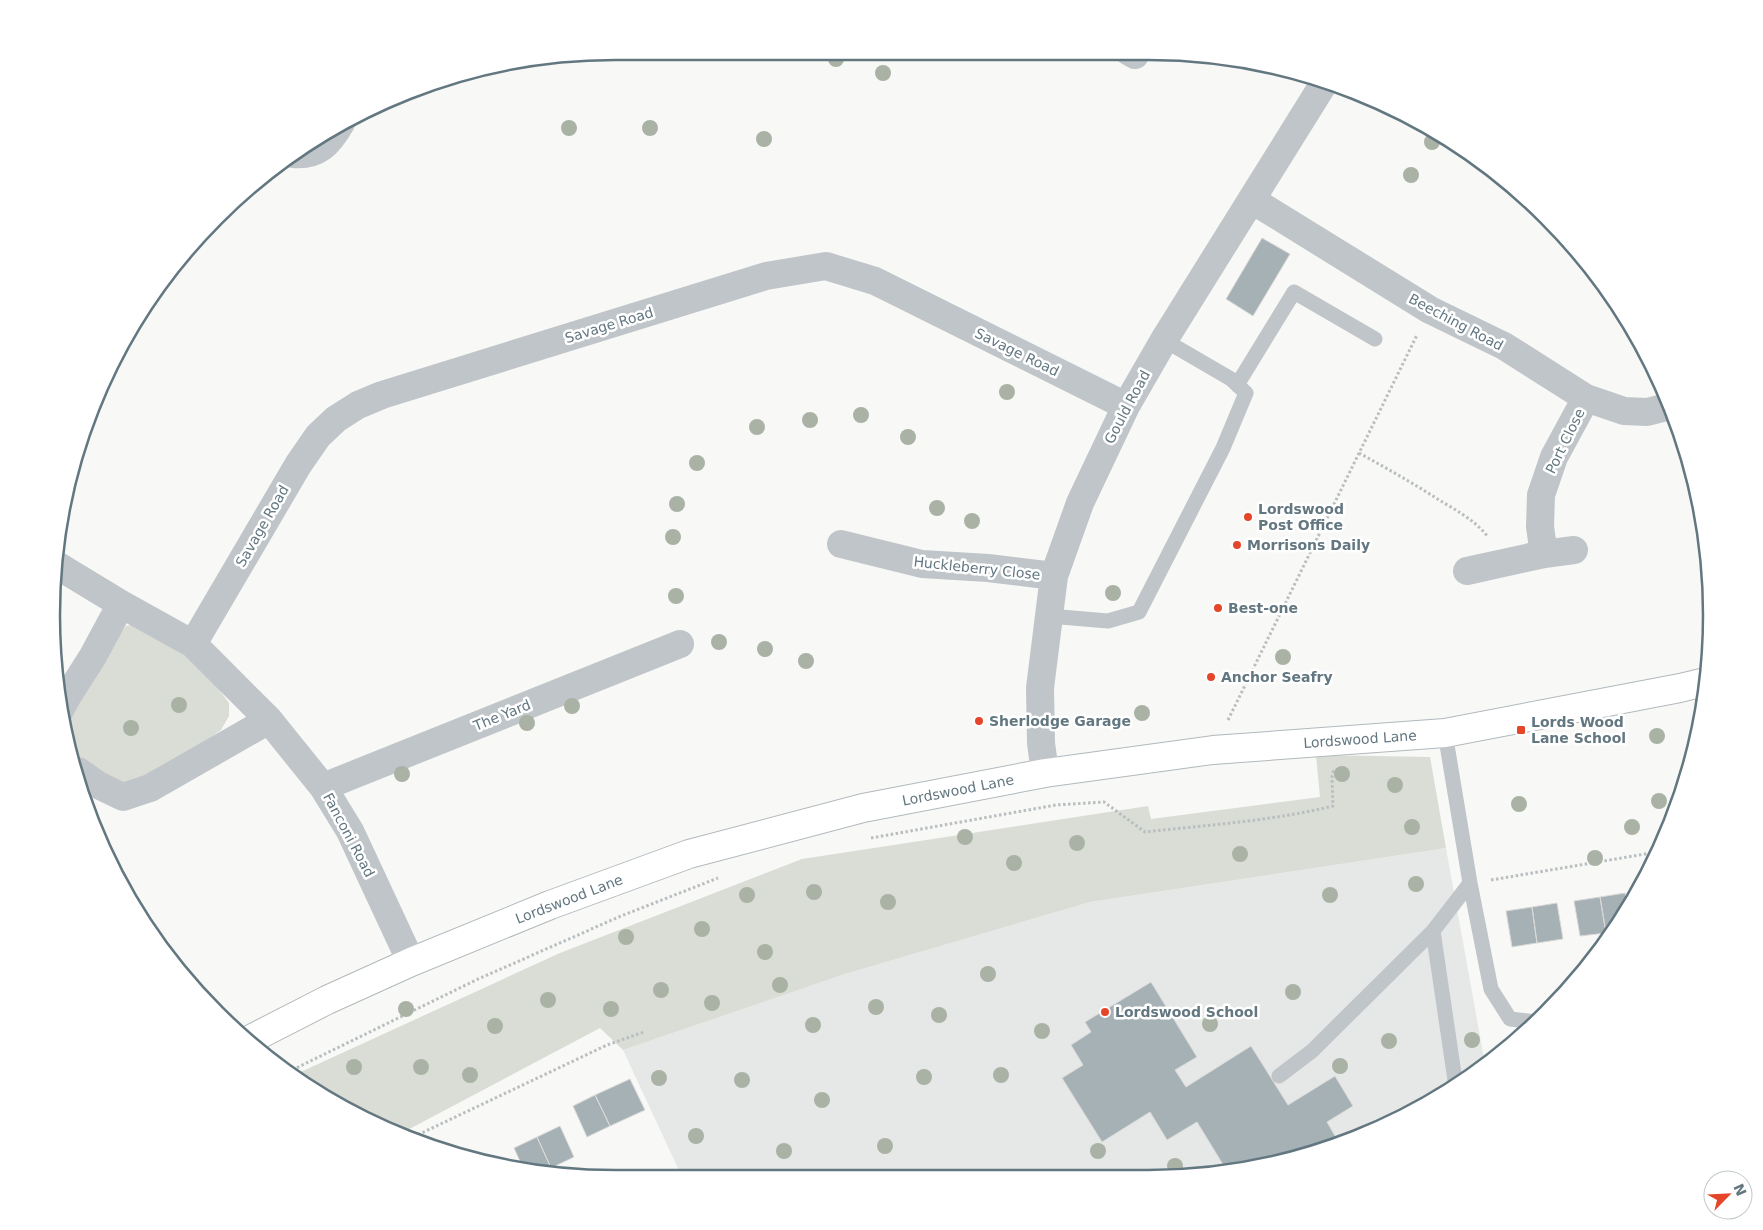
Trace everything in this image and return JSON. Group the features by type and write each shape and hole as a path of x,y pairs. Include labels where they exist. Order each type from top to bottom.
{"street":[{"name":"Gould Road","path":"1045,773 1041,743 1040,688 1054,576 1080,502 1126,406 1164,340 1321,88"},
{"path":"306,155 321,149 328,140"},
{"name":"Beeching Road","path":"1252,200 1430,310 1504,346 1586,398 1624,411 1647,412 1663,408"},
{"name":"Savage Road","path":"192,644 298,466 318,436 336,419 358,405 382,395 766,276 826,266 875,281 1126,406"},
{"name":"Port Close","path":"1544,554 1540,527 1540,495 1554,457 1586,398"},
{"name":"Huckleberry Close","path":"841,544 922,564 988,568 1054,576"},
{"path":"1467,571 1544,554 1574,550"},
{"name":"Fanconi Road","path":"62,568 192,644 269,720 324,786 350,831 411,962"},
{"path":"67,697 94,656 122,604"},
{"name":"The Yard","path":"324,786 680,644"},
{"name":"Lordswood Lane","path":"255,1037 327,1000 411,962 550,905 689,854 864,808 1045,773 1213,750 1445,733 1698,684"},
{"path":"84,775 98,786 123,797 150,788 269,720"}],"lane":[{"path":"1237,385 1294,292 1374,339"},
{"path":"1049,616 1108,621 1139,612 1223,448 1246,393 1231,379 1164,340"},
{"path":"1445,733 1470,883 1491,989 1510,1019 1526,1021"},
{"path":"1279,1076 1312,1050 1433,931 1470,883"},
{"path":"1433,931 1455,1077"}],"path":[{"path":"1213,750 1430,310"},
{"path":"1359,453 1399,475 1476,524 1487,535 1500,564"},
{"path":"863,839 1056,806 1104,802 1145,832 1242,821 1315,810 1333,806 1332,776 1334,766 1339,765"},
{"path":"1470,883 1649,853"},
{"path":"296,1068 476,980 621,916 718,878"},
{"path":"420,1134 607,1045 644,1032"}],"shaded area":[{"path":"134,624 191,659 229,703 229,716 221,730 198,747 134,781 117,786 89,769 80,757 70,716 126,626"},
{"path":"1316,755 1430,757 1446,848 1090,902 845,974 623,1050 600,1028 408,1130 337,1096 301,1072 560,953 802,859 1148,806 1151,819 1320,797"},
{"name":"Lordswood School","path":"1446,848 1484,1057 1426,1096 1360,1128 1292,1151 1220,1165 1148,1170 679,1170 623,1050 845,974 1090,902"}],"building":[{"path":"1262,238 1290,254 1253,316 1226,299"},
{"path":"1625,893 1626,897 1605,928 1600,897"},
{"path":"1600,897 1605,928 1602,934 1580,936 1574,901"},
{"path":"1557,903 1563,939 1537,943 1532,907"},
{"path":"1532,907 1537,943 1512,947 1506,911"},
{"path":"1151,982 1197,1057 1175,1070 1186,1087 1251,1046 1288,1105 1335,1076 1353,1106 1327,1122 1336,1137 1292,1151 1223,1164 1197,1122 1167,1140 1150,1112 1102,1142 1062,1078 1083,1065 1071,1045 1091,1032 1085,1022"},
{"path":"630,1079 645,1110 610,1126 595,1095"},
{"path":"595,1095 610,1126 587,1137 573,1106"},
{"path":"560,1126 574,1157 555,1166 550,1166 537,1137"},
{"path":"537,1137 550,1166 520,1161 514,1148"}],"place":[{"name":"Lordswood Post Office","path":"1248,517"},
{"name":"Morrisons Daily","path":"1237,545"},
{"name":"Best-one","path":"1218,608"},
{"name":"Anchor Seafry","path":"1211,677"},
{"name":"Sherlodge Garage","path":"979,721"},
{"name":"Lords Wood Lane School","path":"1521,730"},
{"name":"Lordswood School","path":"1105,1012"}]}
